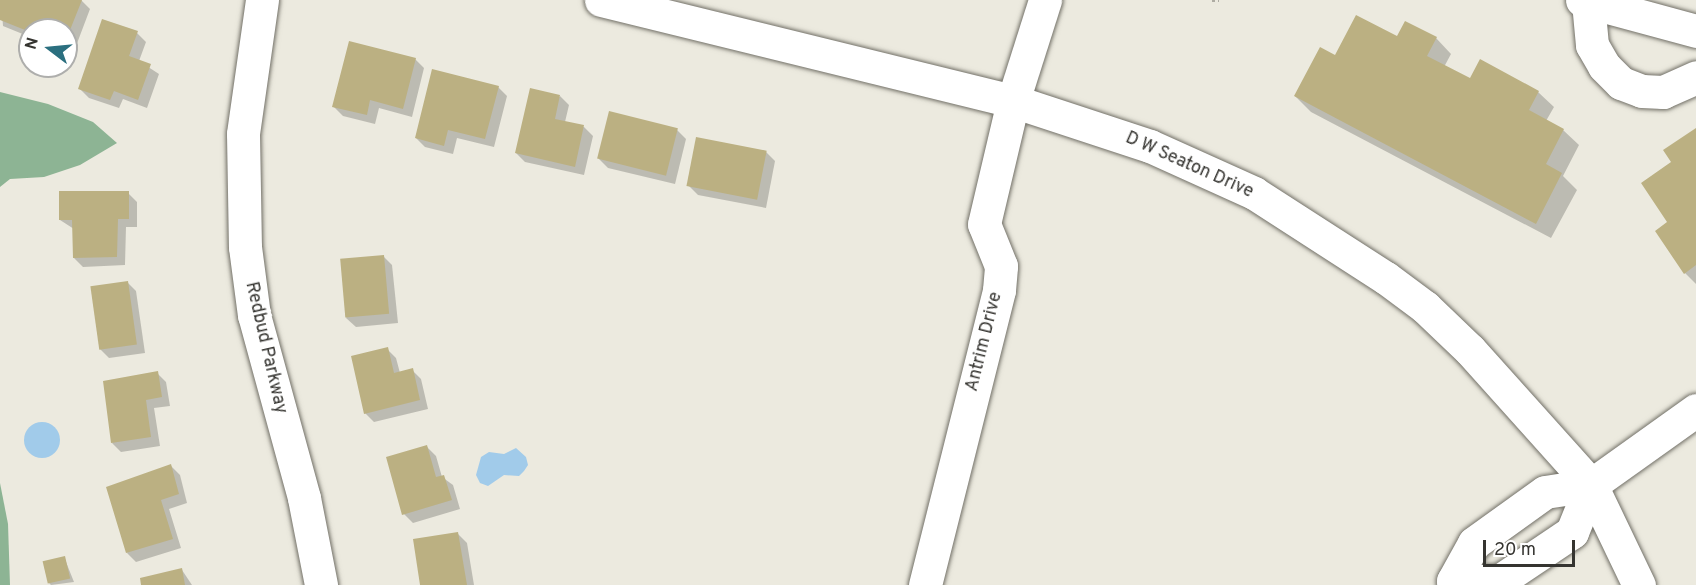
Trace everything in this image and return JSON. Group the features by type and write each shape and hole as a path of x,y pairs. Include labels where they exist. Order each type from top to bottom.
{"street":[{"name":"Redbud Parkway","path":"262,0 243,134 245,247 254,315 304,498 321,585"},
{"name":"D W Seaton Drive","path":"601,0 1013,101 1150,146 1216,175 1340,246 1425,307 1470,350 1591,485 1639,585"},
{"name":"Antrim Drive","path":"925,585 999,290 1001,266 984,224 1013,101 1045,0"},
{"path":"1696,31 1585,1 1592,45 1604,66 1621,83 1642,91 1663,92 1696,77"},
{"path":"1447,583 1474,543 1545,492 1591,485 1696,410"},
{"path":"1447,583 1499,581 1572,532 1591,485"}],"path":[{"path":"1212,0 1220,0"}],"green space":[{"path":"0,92 48,104 93,122 117,143 80,165 44,177 10,179 0,187"},
{"path":"0,483 8,524 10,585 0,585"}],"water":[{"path":"42,422 54,428 60,440 54,452 42,458 30,452 24,440 30,428"},
{"path":"516,448 526,457 528,465 519,476 504,475 488,486 480,483 476,475 481,457 489,452 504,454"}],"building":[{"path":"0,0 82,0 75,18 18,18 18,27 0,20"},
{"path":"1356,15 1397,36 1405,21 1437,37 1427,56 1470,78 1480,59 1539,91 1529,110 1564,129 1546,164 1562,173 1536,224 1294,96 1320,47 1335,55"},
{"path":"102,19 138,31 129,56 151,64 138,100 114,91 110,100 78,89"},
{"path":"349,41 416,58 403,109 370,100 367,115 332,107"},
{"path":"432,69 499,86 485,139 448,130 444,146 415,138"},
{"path":"530,88 560,95 555,119 584,125 575,167 515,153"},
{"path":"609,111 678,128 666,176 597,159"},
{"path":"1696,128 1696,265 1684,274 1655,231 1667,222 1641,183 1671,162 1663,150"},
{"path":"696,137 767,151 757,200 686,186"},
{"path":"59,191 129,191 129,219 118,219 117,257 73,258 72,220 59,220"},
{"path":"384,255 389,314 345,318 340,259"},
{"path":"128,281 137,344 99,350 90,286"},
{"path":"388,347 394,373 413,368 420,400 364,414 351,356"},
{"path":"158,371 162,397 146,400 151,437 111,443 103,381"},
{"path":"427,445 436,477 444,475 452,500 402,515 386,457"},
{"path":"171,464 179,494 161,500 173,539 126,553 106,487"},
{"path":"458,532 467,585 420,585 413,539"},
{"path":"65,556 70,578 48,584 43,561"},
{"path":"182,568 185,585 141,585 140,578"}]}
